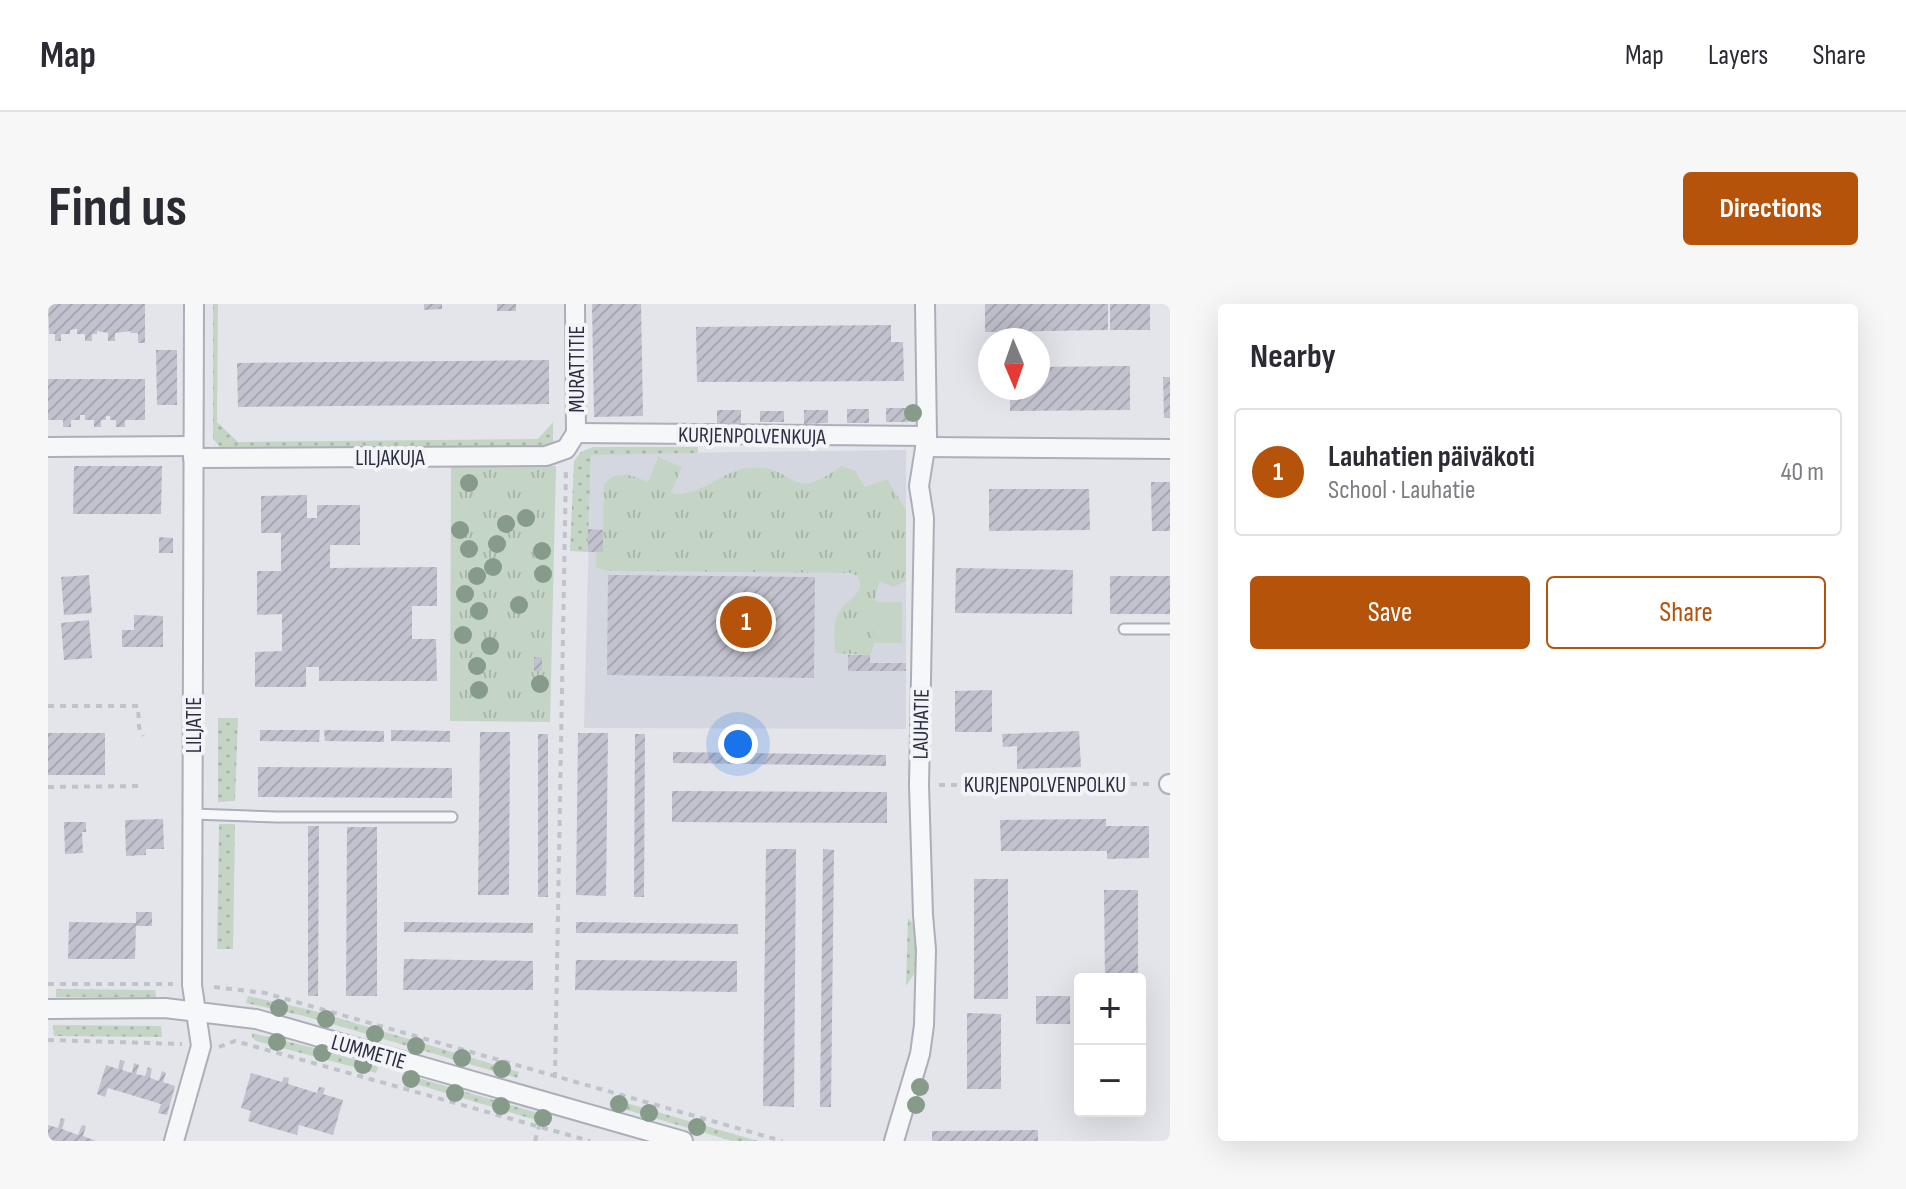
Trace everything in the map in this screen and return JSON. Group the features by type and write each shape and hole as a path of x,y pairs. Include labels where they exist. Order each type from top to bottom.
{"street":[{"name":"LILJATIE","path":"174,1141 201,1046 192,985 194,304"},
{"name":"MURATTITIE","path":"571,441 575,304"},
{"name":"LAUHATIE","path":"894,1141 920,1054 924,1025 926,950 919,785 924,518 919,486 926,442 925,304"},
{"name":"LILJAKUJA","path":"48,447 546,456 571,441"},
{"name":"KURJENPOLVENKUJA","path":"571,441 926,442 1170,449"},
{"name":"LUMMETIE","path":"48,1009 165,1008 256,1019 683,1141"}],"lane":[{"path":"1124,629 1170,629"},
{"path":"193,814 452,817"}],"path":[{"path":"555,1078 571,441"},
{"path":"48,706 138,706 139,727 143,736"},
{"name":"KURJENPOLVENPOLKU","path":"919,785 1169,784"},
{"path":"48,787 143,786"},
{"path":"48,984 192,985 265,993 782,1141"},
{"path":"48,1040 167,1041 221,1047 235,1041 590,1141"},
{"path":"535,1141 539,1126"}],"shaded area":[{"path":"906,450 906,729 584,728 591,454"}],"green space":[{"path":"213,304 218,304 217,422 238,442 538,439 553,422 553,447 533,451 221,448 213,439"},
{"path":"593,447 698,447 698,453 591,455 588,552 570,551 574,461 581,452"},
{"path":"658,457 682,467 671,493 680,494 733,472 751,468 771,470 793,481 805,483 818,480 842,466 855,471 865,487 887,479 906,510 906,581 893,587 880,581 875,600 874,641 870,655 835,653 836,619 857,593 860,583 857,576 851,573 612,571 596,568 596,552 603,551 604,485 619,475 648,482"},
{"path":"451,465 556,466 550,722 450,721"},
{"path":"874,602 902,602 902,643 873,643"},
{"path":"218,718 238,718 235,801 218,802"},
{"path":"219,824 235,824 233,949 217,949"},
{"path":"908,918 920,931 920,965 906,986"},
{"path":"56,989 155,990 156,997 56,997"},
{"path":"248,996 315,1011 519,1072 517,1078 308,1017 246,1003"},
{"path":"53,1025 161,1026 162,1037 54,1036"},
{"path":"252,1033 378,1067 376,1073 256,1041"},
{"path":"404,1074 552,1117 549,1124 402,1080"},
{"path":"614,1100 758,1141 732,1141 610,1105"}],"building":[{"path":"48,304 145,304 145,343 138,343 138,333 131,331 115,333 115,341 108,341 108,333 97,331 97,334 92,334 92,341 85,341 85,334 77,334 77,329 70,330 70,334 61,334 61,341 55,341 55,334 49,334"},
{"path":"424,304 442,304 442,309 424,310"},
{"path":"497,304 516,304 516,311 497,311"},
{"path":"592,304 641,304 643,416 594,417"},
{"path":"985,304 1108,304 1108,330 985,328"},
{"path":"1110,304 1150,304 1150,330 1110,330"},
{"path":"891,325 891,342 903,342 904,381 697,382 696,327"},
{"path":"156,350 177,350 177,405 157,405"},
{"path":"549,360 549,404 238,407 237,363"},
{"path":"1130,366 1130,410 1010,411 1010,400 1050,400 1050,367"},
{"path":"1163,377 1170,377 1170,418 1164,418"},
{"path":"48,379 145,379 145,420 125,420 125,427 116,427 116,420 106,416 106,420 101,420 101,427 94,427 94,420 85,420 85,415 80,415 80,420 71,420 71,427 63,427 63,420 48,420"},
{"path":"886,408 909,408 909,422 886,422"},
{"path":"847,409 869,409 869,423 847,423"},
{"path":"717,410 741,410 741,423 717,423"},
{"path":"804,410 828,410 828,423 804,424"},
{"path":"760,411 784,411 784,422 760,422"},
{"path":"74,466 162,466 161,514 73,514"},
{"path":"1151,482 1170,482 1170,531 1152,531"},
{"path":"989,489 1089,489 1090,530 989,531"},
{"path":"307,495 307,518 317,518 317,505 360,505 360,545 330,545 330,568 437,567 437,606 412,606 412,639 436,639 437,681 319,681 319,667 306,667 306,687 255,687 255,652 282,651 282,614 257,615 257,571 281,571 281,533 261,533 261,496"},
{"path":"588,529 603,530 603,552 588,552"},
{"path":"159,537 173,538 173,553 159,553"},
{"path":"956,568 1073,570 1072,614 955,613"},
{"path":"89,575 92,613 64,615 61,577"},
{"path":"608,575 815,577 814,678 607,675"},
{"path":"1110,576 1170,576 1170,614 1110,614"},
{"path":"134,615 163,616 163,647 122,647 122,630 134,630"},
{"path":"89,620 92,658 64,660 61,623"},
{"path":"848,655 870,655 870,663 906,663 906,671 848,671"},
{"path":"534,657 542,657 542,671 534,671"},
{"path":"992,690 992,732 955,732 955,691"},
{"path":"260,730 320,730 319,742 260,741"},
{"path":"324,730 384,731 384,742 325,741"},
{"path":"391,730 450,731 450,742 391,741"},
{"path":"1079,731 1081,767 1017,769 1017,746 1003,747 1002,734"},
{"path":"480,732 510,732 509,895 478,895"},
{"path":"48,733 105,733 105,775 48,775"},
{"path":"578,733 608,733 606,896 576,895"},
{"path":"538,734 548,734 548,897 538,897"},
{"path":"635,734 645,734 644,897 634,897"},
{"path":"673,752 886,755 886,766 673,763"},
{"path":"258,767 452,768 452,798 258,797"},
{"path":"672,791 887,792 887,823 672,822"},
{"path":"163,819 164,849 146,849 146,855 126,856 125,820"},
{"path":"1106,819 1106,826 1149,826 1149,858 1107,859 1107,851 1001,851 1000,820"},
{"path":"64,822 86,822 86,832 82,832 83,853 65,854"},
{"path":"308,826 319,826 318,996 308,996"},
{"path":"347,827 377,827 377,996 346,996"},
{"path":"766,849 796,849 794,1107 763,1106"},
{"path":"823,849 834,850 831,1107 820,1107"},
{"path":"974,879 1008,879 1008,999 974,999"},
{"path":"1104,890 1138,890 1138,973 1105,973"},
{"path":"136,912 152,912 152,926 136,926 135,959 68,959 69,922 136,923"},
{"path":"404,922 533,923 533,933 404,932"},
{"path":"576,922 738,924 738,934 576,933"},
{"path":"404,959 533,961 533,990 403,990"},
{"path":"576,960 737,961 737,992 575,990"},
{"path":"1036,996 1070,996 1070,1024 1036,1024"},
{"path":"967,1013 1001,1014 1001,1089 967,1089"},
{"path":"120,1060 125,1061 122,1070 132,1073 134,1063 139,1065 136,1074 145,1076 148,1067 152,1069 150,1078 159,1081 162,1071 166,1073 163,1082 175,1086 167,1115 158,1113 161,1104 108,1088 105,1097 97,1094 106,1065 118,1069"},
{"path":"251,1073 282,1082 284,1077 289,1078 288,1084 317,1093 319,1087 325,1088 323,1094 343,1100 333,1135 299,1125 297,1135 248,1121 251,1111 241,1108"},
{"path":"61,1118 65,1119 62,1129 78,1135 82,1125 86,1126 83,1136 96,1141 48,1141 48,1125 58,1128"},
{"path":"1038,1130 1038,1141 932,1141 932,1131"}],"place":[{"name":"Lauhatien päiväkoti","path":"746,622"}]}
